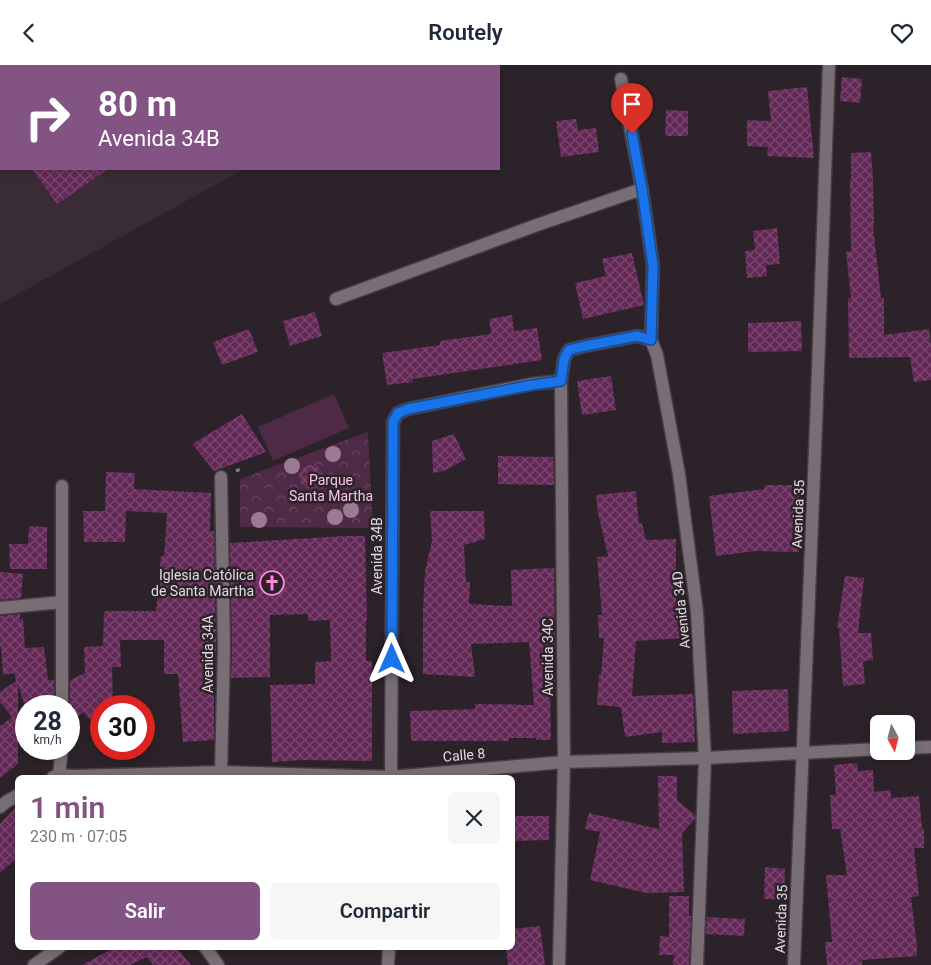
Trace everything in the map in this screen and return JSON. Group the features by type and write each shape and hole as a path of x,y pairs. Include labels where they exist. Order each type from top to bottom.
{"street":[{"name":"Avenida 35","path":"794,965 804,753 829,65"},
{"name":"Avenida 34D","path":"621,79 642,189 653,266 651,340 657,355 679,474 698,612 705,758 697,965"},
{"path":"336,299 537,225 642,189"},
{"name":"Avenida 34C","path":"559,965 564,762 561,381 564,359 569,350 585,346 637,336 651,340"},
{"name":"Avenida 34B","path":"391,775 393,422 398,413 408,409 561,381"},
{"name":"Avenida 34A","path":"221,477 224,648 221,772"},
{"path":"62,486 62,695"},
{"path":"0,608 62,602"},
{"path":"915,748 931,747"},
{"name":"Calle 8","path":"414,775 564,762 705,758 870,749"},
{"path":"56,775 60,760"},
{"name":"Calle 8","path":"133,775 221,772 323,775"},
{"path":"0,807 15,797"},
{"path":"34,965 56,950"},
{"path":"207,950 218,965"},
{"path":"388,965 389,950"}],"shaded area":[{"path":"0,170 242,170 0,304"}],"green space":[{"path":"334,394 349,428 273,461 258,427"},
{"name":"Parque Santa Martha","path":"368,432 373,528 240,527 240,479"}],"building":[{"path":"842,77 862,79 860,103 840,101"},
{"path":"807,87 814,158 767,156 768,147 747,146 747,120 771,121 768,91"},
{"path":"666,110 688,111 688,136 665,136"},
{"path":"576,119 578,130 596,128 599,152 561,157 556,121"},
{"path":"871,152 873,226 881,298 884,298 884,335 929,329 931,380 914,382 910,357 849,358 848,298 851,298 846,252 851,251 851,153"},
{"path":"33,170 107,170 57,204"},
{"path":"777,228 780,264 766,265 767,276 747,278 745,251 755,250 753,231"},
{"path":"632,253 644,305 583,319 575,283 606,276 602,259"},
{"path":"315,312 322,336 290,346 283,321"},
{"path":"512,315 514,331 537,328 542,360 412,379 413,382 387,385 382,353 440,345 440,341 491,334 489,319"},
{"path":"801,321 802,351 748,352 748,323"},
{"path":"249,329 258,352 222,365 213,342"},
{"path":"611,376 616,410 582,415 577,381"},
{"path":"242,414 266,452 214,471 192,444"},
{"path":"454,434 466,459 444,471 433,473 432,441"},
{"path":"498,456 553,457 554,485 498,484"},
{"path":"311,465 316,466 322,472 322,482 316,488 311,489 306,488 300,482 299,477 300,472 306,466"},
{"path":"106,472 135,473 134,489 211,493 210,531 214,531 216,648 214,740 183,742 178,674 164,674 164,640 120,640 121,667 112,667 113,695 90,695 90,720 83,712 80,715 80,695 70,695 70,680 85,673 84,647 103,646 104,611 156,611 161,556 164,556 167,513 126,511 125,542 84,542 83,511 105,511"},
{"path":"764,485 799,485 799,552 756,551 716,556 709,496 764,489"},
{"path":"636,491 639,524 642,523 646,540 676,539 676,604 683,604 684,638 636,641 632,696 693,694 695,742 662,743 662,732 625,737 621,707 597,705 604,638 599,638 598,615 602,615 597,557 608,556 598,513 596,495"},
{"path":"430,511 484,511 485,539 464,545 466,582 470,582 469,604 512,606 511,570 554,568 555,649 553,671 555,671 555,688 550,688 551,740 509,738 509,741 411,741 410,711 475,709 475,704 534,705 529,642 471,644 475,677 423,674 425,571 432,541"},
{"path":"29,526 47,527 47,569 10,569 9,544 28,544"},
{"path":"365,536 366,661 372,661 372,761 302,760 272,762 270,685 315,684 315,662 331,661 330,620 308,621 308,614 270,615 270,677 231,678 230,543"},
{"path":"0,572 23,574 21,598 0,600"},
{"path":"845,576 864,578 858,633 871,633 873,660 863,661 865,684 843,686 839,628 837,628"},
{"path":"20,614 20,619 23,618 25,648 44,647 48,680 54,680 54,695 21,695 18,685 18,695 15,695 15,760 18,760 18,764 0,778 0,726 12,717 0,702 0,692 16,681 14,673 3,675 0,646 0,616"},
{"path":"788,689 789,731 733,734 732,691"},
{"path":"857,763 858,771 873,770 874,792 891,790 891,798 919,796 922,829 924,829 924,848 914,848 919,896 911,897 917,956 862,960 862,965 827,965 825,942 832,942 826,875 847,875 840,829 832,829 830,795 836,795 834,765"},
{"path":"658,776 677,776 677,800 695,815 695,819 682,833 684,892 646,893 590,880 600,832 585,829 589,813 659,829"},
{"path":"15,808 15,860 0,873 0,824"},
{"path":"515,816 549,816 549,840 515,841"},
{"path":"765,867 785,869 784,900 764,899"},
{"path":"669,896 689,896 689,916 691,916 689,965 673,965 674,955 659,955 660,936 669,937"},
{"path":"707,917 745,919 744,936 706,934"},
{"path":"540,926 545,965 508,965 506,950 515,950 515,929"},
{"path":"110,950 178,950 191,965 153,965 147,957 130,965 82,965"}],"place":[{"name":"Iglesia Católica de Santa Martha","path":"272,583"}],"route":[{"path":"392,659 393,422 398,413 408,409 561,381 564,359 569,350 637,336 651,340 653,266 632,134"}]}
